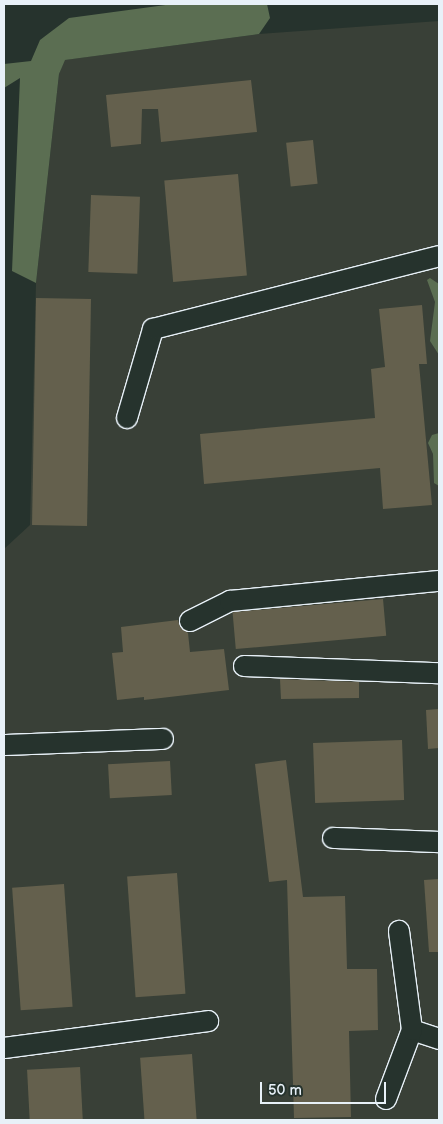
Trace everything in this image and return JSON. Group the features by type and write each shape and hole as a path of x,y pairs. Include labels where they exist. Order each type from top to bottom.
{"lane":[{"path":"127,418 152,329 439,256"},
{"path":"190,621 230,601 439,582"},
{"path":"244,666 439,673"},
{"path":"4,745 163,739"},
{"path":"333,838 439,842"},
{"path":"386,1099 412,1030 399,931"},
{"path":"4,1048 208,1021"},
{"path":"412,1030 439,1039"}],"shaded area":[{"path":"439,21 439,1120 4,1120 4,549 30,525 36,283 59,74 64,60 259,34"}],"green space":[{"path":"173,4 267,4 270,18 259,34 65,60 59,74 36,283 12,271 20,78 4,88 4,64 31,61 40,40 69,18"},
{"path":"430,278 439,284 439,355 430,341 435,302 427,280"},
{"path":"439,433 439,486 434,483 433,454 428,443 432,435"}],"building":[{"path":"251,80 257,132 161,142 158,109 142,109 141,144 111,147 106,95"},
{"path":"313,140 318,184 291,187 286,143"},
{"path":"238,174 247,276 173,282 164,180"},
{"path":"91,195 140,197 137,274 88,272"},
{"path":"36,298 91,299 87,526 32,525"},
{"path":"422,305 427,364 419,364 432,505 383,509 380,468 204,484 200,434 375,418 371,369 385,367 379,309"},
{"path":"383,599 386,636 236,649 233,612"},
{"path":"178,620 180,627 188,633 190,652 224,649 229,690 144,700 144,697 117,700 112,653 123,652 121,627"},
{"path":"280,679 359,682 359,698 281,699"},
{"path":"439,709 439,748 428,749 426,710"},
{"path":"402,740 404,800 315,803 313,743"},
{"path":"286,760 303,897 345,896 347,969 377,969 378,1030 349,1031 351,1117 294,1118 287,880 269,882 255,764"},
{"path":"170,761 172,795 110,798 108,764"},
{"path":"177,873 185,994 136,997 127,876"},
{"path":"439,879 439,952 429,952 424,880"},
{"path":"64,884 73,1007 21,1010 12,888"},
{"path":"192,1054 197,1120 144,1120 140,1058"},
{"path":"80,1067 83,1120 30,1120 27,1070"}]}
